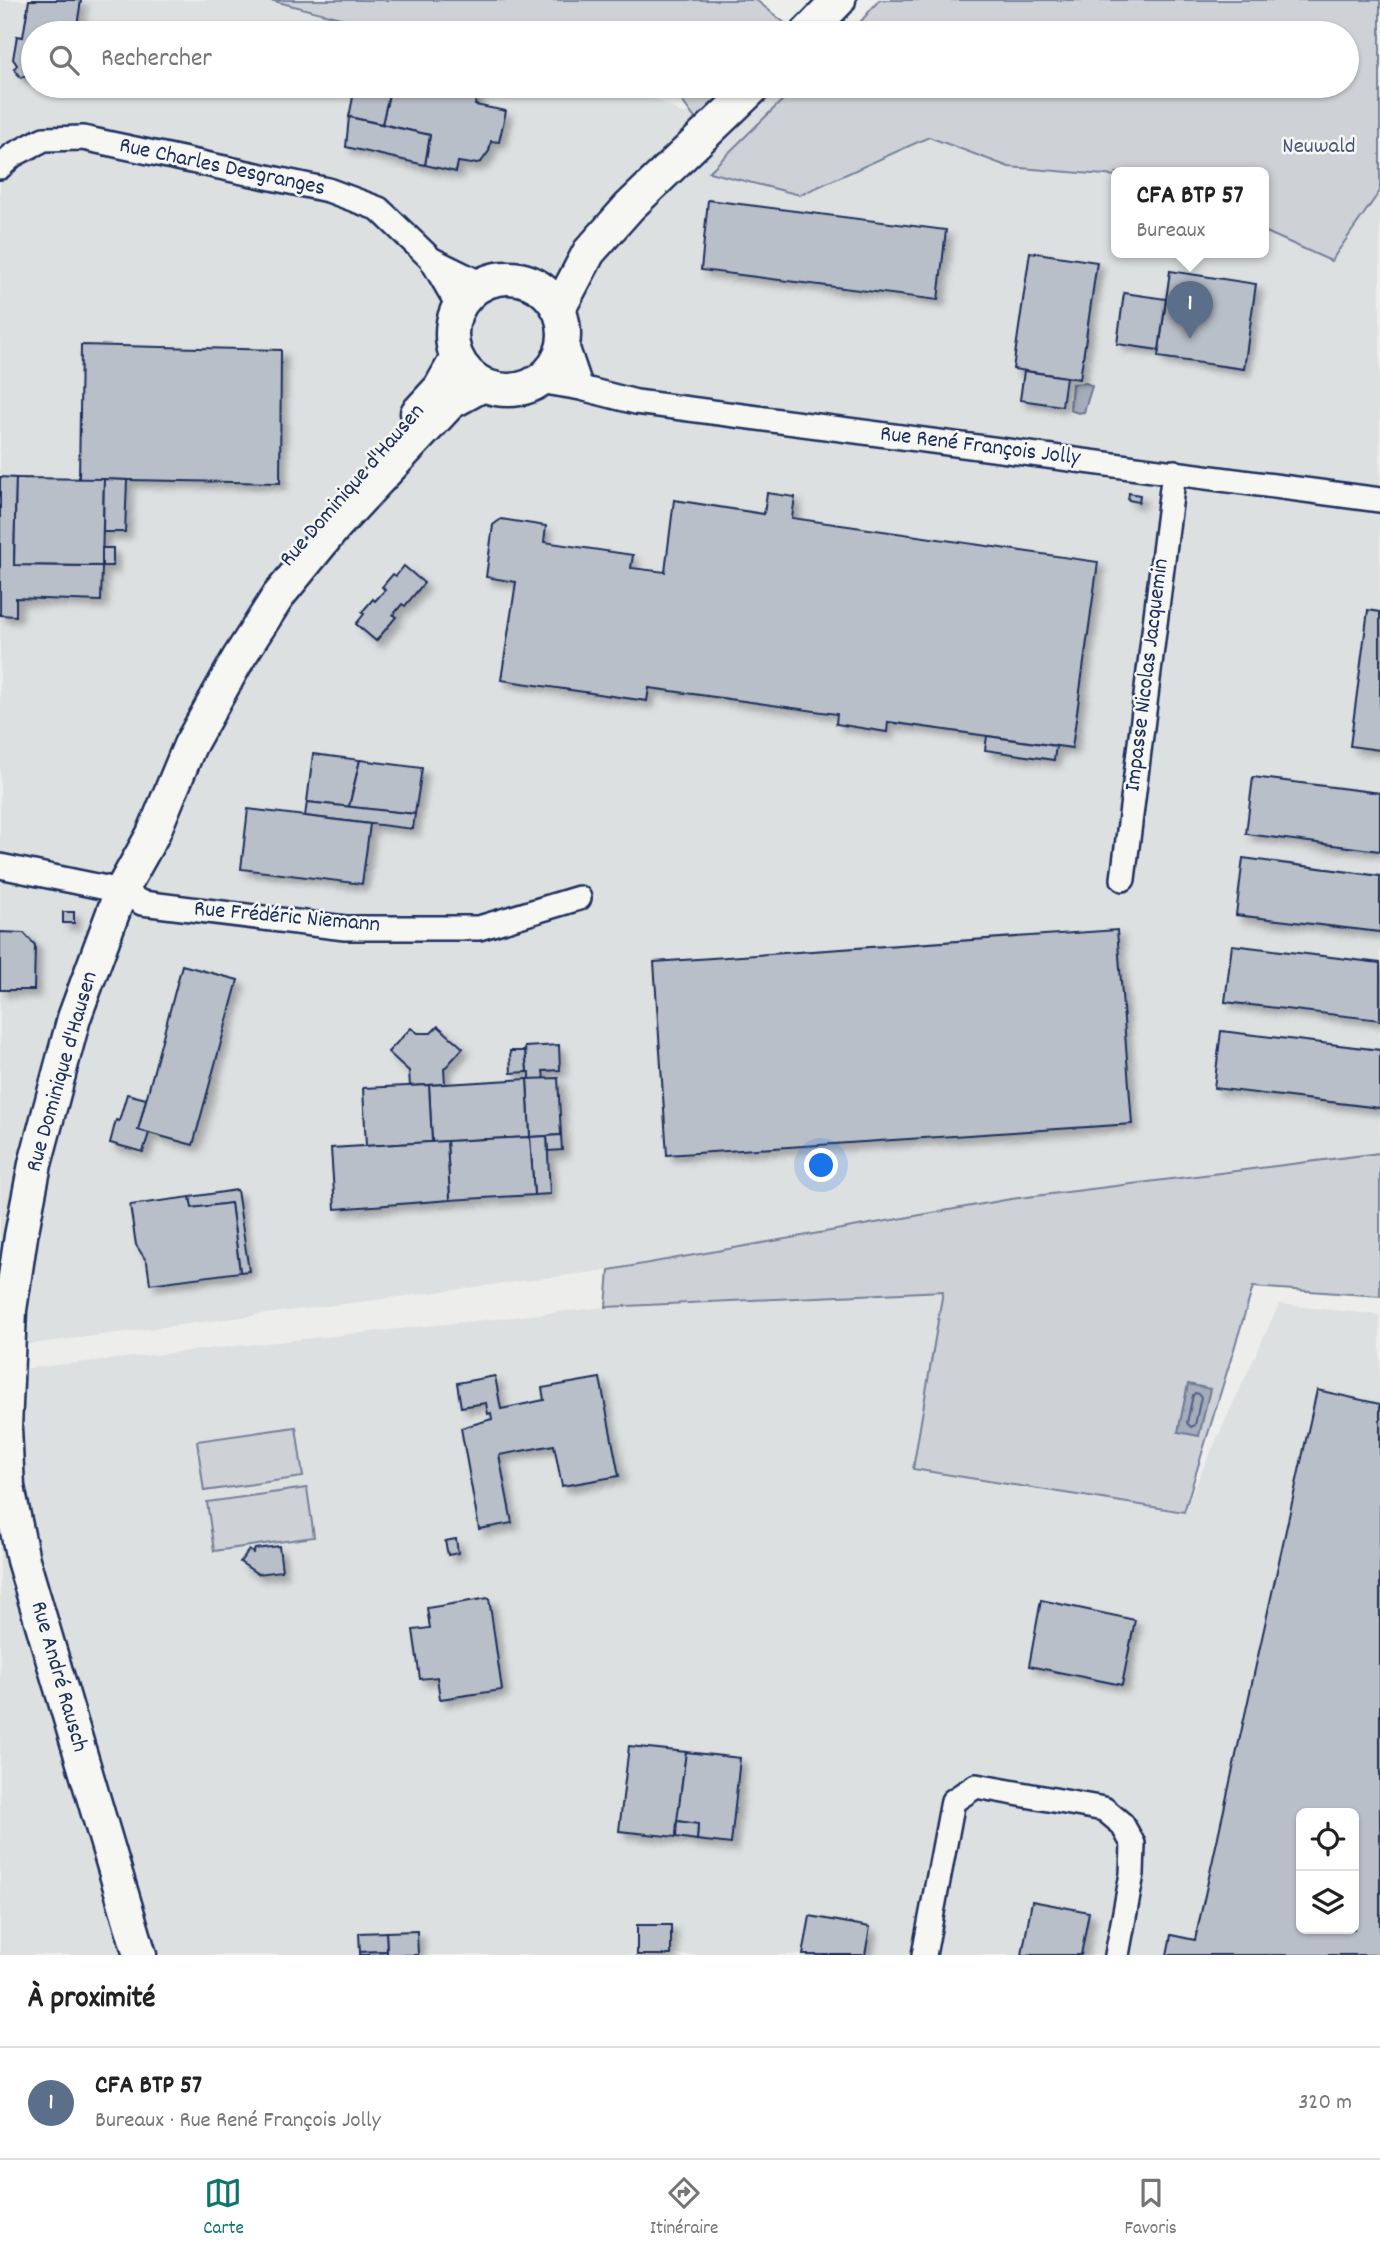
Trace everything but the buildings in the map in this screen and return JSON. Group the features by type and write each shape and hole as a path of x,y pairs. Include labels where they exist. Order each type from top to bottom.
{"street":[{"path":"819,21 839,0"},
{"path":"589,252 562,324 561,355 552,370 539,382 512,390 497,390 468,373 457,358 452,341 453,323 459,307 469,294 482,284 496,279 525,280 557,271 589,252 629,206 742,98"},
{"name":"Rue Charles Desgranges","path":"0,167 13,155 44,139 83,138 328,190 379,209 432,259 482,284"},
{"name":"Rue Charles Desgranges","path":"432,259 459,307"},
{"path":"525,280 544,292 562,324 581,388"},
{"name":"Rue Dominique d'Hausen","path":"5,1310 50,1104 74,1018 124,885 135,837 198,699 233,637 301,538 440,388 457,358"},
{"name":"Rue René François Jolly","path":"539,382 581,388 636,402 1380,500"},
{"name":"Rue Dominique d'Hausen","path":"124,885 153,834 190,745 279,595 337,524 450,403 483,384"},
{"name":"Impasse Nicolas Jacquemin","path":"1123,879 1174,472"},
{"name":"Rue Frédéric Niemann","path":"0,866 124,885 142,904 345,928 479,928 579,898"},
{"name":"Rue André Rausch","path":"5,1310 5,1428 8,1487 13,1519 140,1955"},
{"path":"924,1955 953,1801 976,1786 1104,1809 1122,1824 1133,1844 1132,1874 1117,1955"}],"shaded area":[{"path":"0,0 337,0 427,21 21,21 21,98 655,98 683,114 715,98 785,98 710,172 800,195 929,137 1009,167 1111,176 1111,258 1269,258 1269,233 1331,261 1380,191 1380,1153 1011,1199 609,1270 0,1348"},
{"path":"943,1291 1183,1512 1279,1304 1380,1315 1380,1955 0,1955 0,1371 606,1307"}],"green space":[{"path":"270,0 756,0 782,21 352,21"},
{"name":"Neuwald","path":"879,0 1380,0 1380,191 1331,261 1269,233 1269,167 1111,167 1111,176 1009,167 929,137 800,195 709,172 785,98 1359,98 1359,21 861,21"},
{"path":"680,98 722,98 699,124"},
{"path":"1380,1153 1380,1296 1253,1287 1184,1512 913,1469 943,1291 606,1307 609,1270 1011,1199"},
{"path":"296,1427 303,1477 204,1491 197,1441"},
{"path":"307,1488 314,1537 214,1551 207,1502"}],"water":[{"path":"1086,383 1092,386 1084,412 1070,410 1072,384"},
{"path":"1188,1384 1210,1389 1199,1436 1178,1432"}],"place":[{"name":"CFA BTP 57","path":"1190,339"}]}
